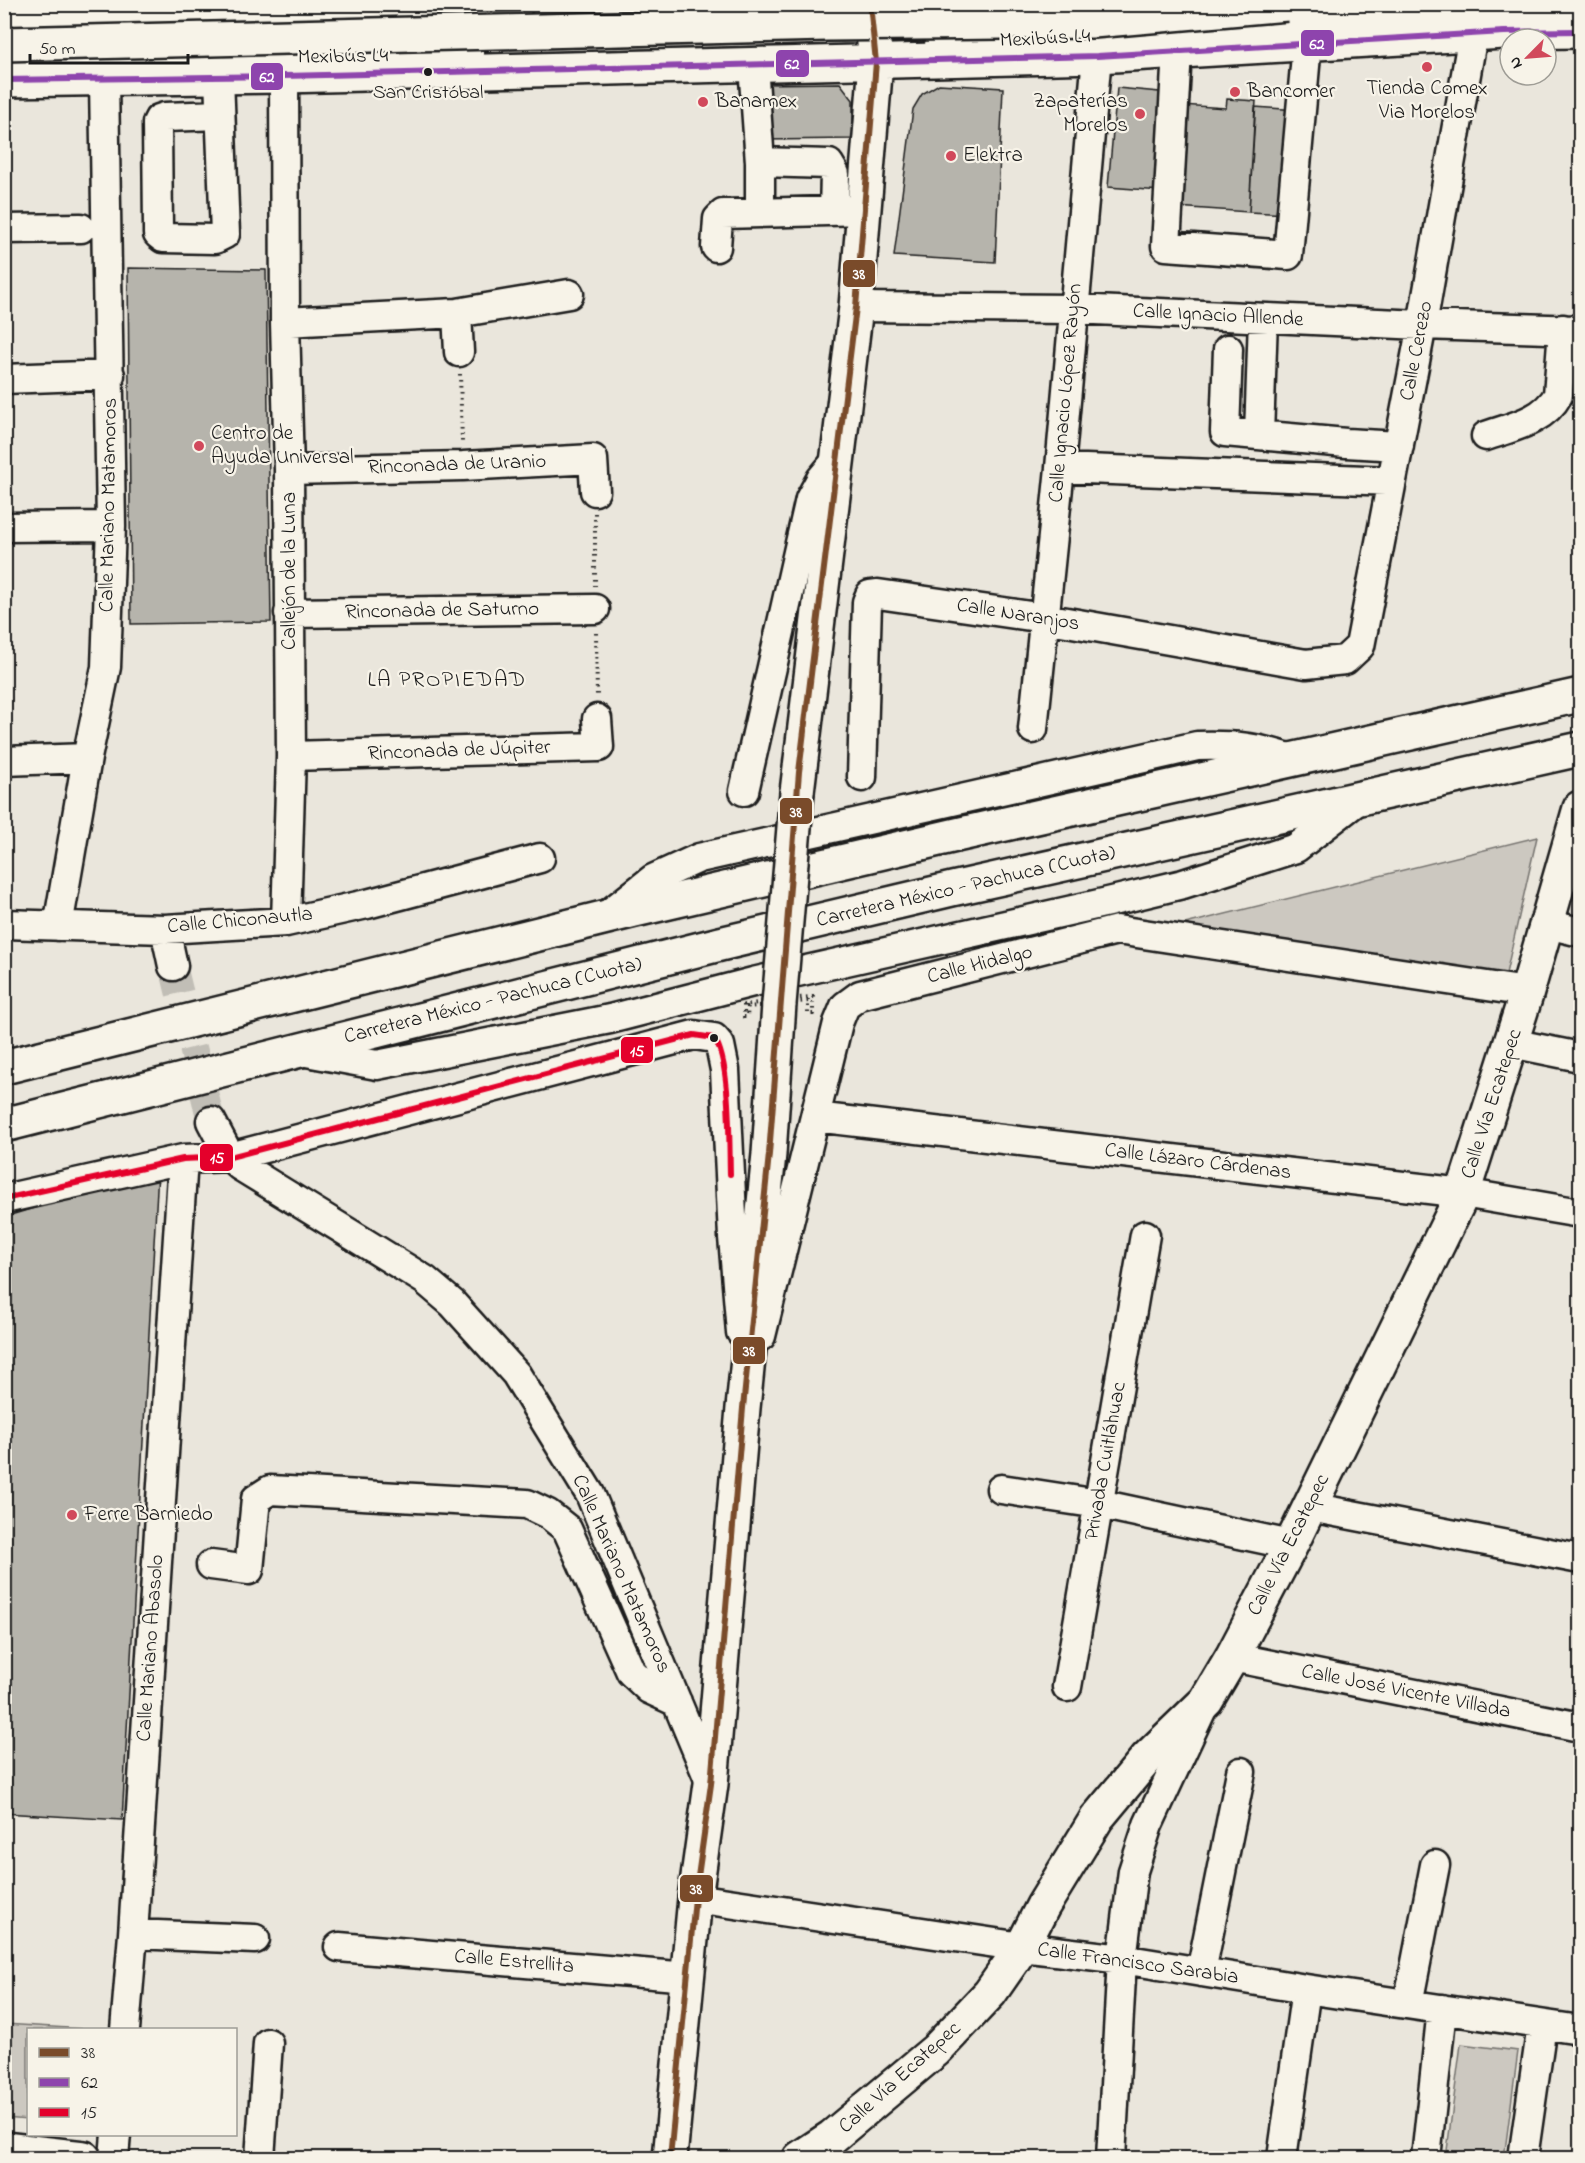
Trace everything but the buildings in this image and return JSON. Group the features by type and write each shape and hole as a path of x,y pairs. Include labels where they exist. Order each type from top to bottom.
{"main road":[{"path":"4,18 67,10 516,4"},
{"path":"4,44 803,25 1093,21 1287,4"},
{"path":"670,2158 695,1898 711,1784 744,1396 769,1154 795,1001 797,792 856,307 849,211 875,55 870,6"},
{"path":"4,80 219,78 753,65 875,55 1096,56 1473,34 1581,31"},
{"path":"4,1067 605,917 941,838 1573,697"},
{"name":"Carretera México - Pachuca (Cuota)","path":"4,1125 720,944 952,889 1581,749"},
{"name":"Calle Vía Ecatepec","path":"800,2158 832,2138 936,2050 990,1993 1022,1947 1043,1906 1097,1818 1147,1758 1206,1701 1232,1657 1310,1507 1463,1193 1527,992 1581,808"},
{"path":"4,2149 84,2158"}],"street":[{"name":"Mexibús L4","path":"4,30 870,6 1034,4"},
{"name":"Mexibús L4","path":"4,62 577,54 875,55 1304,23 1494,14 1581,13"},
{"name":"Calle Cerezo","path":"1345,660 1360,646 1422,325 1473,34"},
{"path":"1177,51 1166,246 1287,255 1307,44"},
{"name":"Calle Ignacio López Rayón","path":"1033,729 1060,468 1096,56"},
{"path":"753,65 760,162 760,213"},
{"name":"Callejón de la Luna","path":"284,76 291,756 286,922"},
{"path":"219,78 225,234 215,239 163,238 158,234 157,123 159,119 165,117 220,115"},
{"name":"Calle Mariano Matamoros","path":"58,926 87,758 106,667 111,526 104,80"},
{"path":"716,247 717,222 720,216 726,213 849,211 829,164 760,162"},
{"path":"4,229 81,228"},
{"path":"285,322 457,313 568,294"},
{"name":"Calle Ignacio Allende","path":"856,307 1074,309 1572,330"},
{"path":"457,313 459,352"},
{"path":"1259,435 1263,318"},
{"path":"1486,436 1539,416 1554,402 1558,395 1572,330"},
{"path":"1228,350 1225,432 1399,446"},
{"path":"4,379 110,375"},
{"name":"Rinconada de Uranio","path":"289,470 463,466 593,459 595,491"},
{"path":"744,791 810,500 821,479 836,461"},
{"path":"1060,468 1392,481"},
{"path":"4,527 111,526"},
{"name":"Calle Naranjos","path":"862,777 867,602 870,595 878,594 1044,618 1306,664 1345,660"},
{"name":"Rinconada de Saturno","path":"289,613 595,609"},
{"name":"Rinconada de Júpiter","path":"291,756 599,747 597,719"},
{"path":"4,761 87,758"},
{"path":"299,1051 377,1065 610,1019 753,982 1183,884 1296,849 1358,800"},
{"name":"Calle Chiconautla","path":"4,924 165,929 286,922 367,904 540,858"},
{"path":"1547,924 1581,932"},
{"path":"165,929 174,966"},
{"name":"Calle Hidalgo","path":"744,1396 838,1023 845,1006 860,995 1117,930 1527,992"},
{"path":"4,1199 183,1159 230,1156 694,1035 714,1038 720,1045 725,1070 744,1396"},
{"path":"1511,1043 1581,1057"},
{"name":"Calle Lázaro Cárdenas","path":"815,1117 1463,1193 1581,1213"},
{"path":"211,1121 230,1156"},
{"name":"Calle Mariano Matamoros","path":"230,1156 240,1166 425,1280 452,1303 516,1374 590,1494 711,1784"},
{"name":"Calle Mariano Abasolo","path":"125,2028 183,1159"},
{"name":"Privada Cuitláhuac","path":"1066,1687 1145,1235"},
{"path":"1001,1489 1099,1504 1291,1545"},
{"path":"211,1565 249,1570 256,1499 270,1490 527,1504 548,1514 567,1529 632,1672 649,1689 677,1702"},
{"path":"1310,1507 1581,1559"},
{"name":"Calle José Vicente Villada","path":"1232,1657 1581,1727"},
{"path":"1111,2158 1122,1959 1133,1871 1148,1825 1206,1701"},
{"path":"1201,1972 1241,1772"},
{"path":"1408,2004 1435,1865"},
{"name":"Calle Francisco Sarabia","path":"695,1898 1022,1947 1122,1959 1581,2030"},
{"path":"133,1934 255,1939"},
{"name":"Calle Estrellita","path":"339,1947 688,1977"},
{"path":"1282,2158 1306,1989"},
{"path":"1426,2158 1442,2009"},
{"path":"1523,2158 1542,2025"},
{"path":"260,2158 268,2043"},
{"path":"114,2158 116,2136"}],"path":[{"path":"459,352 463,466"},
{"path":"813,997 813,1014 808,1014 795,1001 813,997"}],"shaded area":[{"path":"1537,837 1505,978 1177,926"},
{"path":"4,2024 69,2028 27,2028 27,2120 5,2118"},
{"path":"1461,2044 1518,2051 1504,2158 1446,2158"}],"tunnel":[{"path":"173,966 211,1121"}],"transit line":[{"name":"38","path":"670,2158 695,1898 711,1784 743,1408 769,1154 799,772 856,307 876,62 870,4"},
{"name":"62","path":"4,80 284,76 1097,56 1504,32 1580,31"},
{"name":"15","path":"4,1199 183,1159 230,1157 694,1035 714,1038 720,1049 728,1103 730,1174"}],"place":[{"name":"Tienda Comex Via Morelos","path":"1427,67"},
{"name":"San Cristóbal","path":"428,72"},
{"name":"Bancomer","path":"1235,92"},
{"name":"Banamex","path":"703,102"},
{"name":"Zapaterías Morelos","path":"1140,114"},
{"name":"Elektra","path":"951,156"},
{"name":"Centro de Ayuda Universal","path":"199,446"},
{"name":"Ferre Barniedo","path":"72,1515"}],"district":[{"name":"LA PROPIEDAD","path":"447,681"}]}
